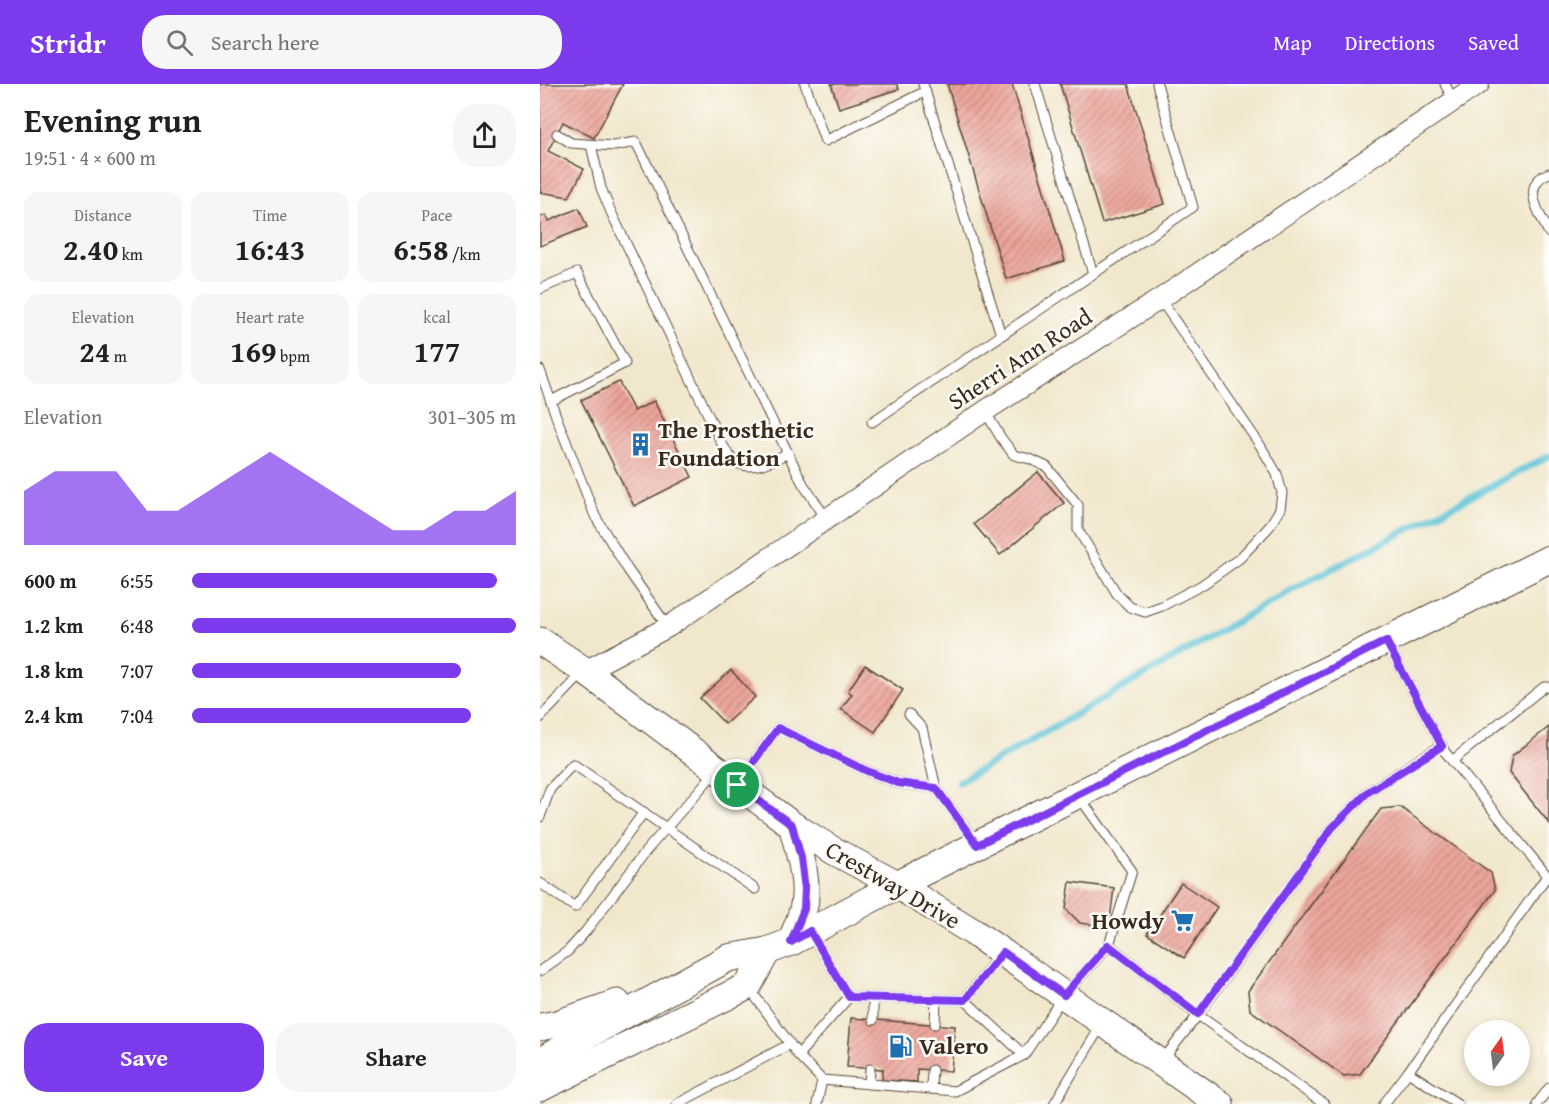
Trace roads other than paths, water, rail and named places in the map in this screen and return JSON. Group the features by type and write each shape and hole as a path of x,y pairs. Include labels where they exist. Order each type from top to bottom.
{"main road":[{"path":"540,1061 728,957 789,941 1549,559"},
{"name":"Crestway Drive","path":"540,641 585,671 792,825 966,927 1220,1104"},
{"path":"540,1088 748,986 789,941 804,909 805,889 801,858 792,825"},
{"path":"540,1027 557,1024 692,976"}],"street":[{"name":"Sherri Ann Road","path":"585,671 668,627 985,411 1160,298 1449,93 1479,84"}],"lane":[{"path":"806,84 825,141 925,88 1001,336"},
{"path":"1035,84 1093,274"},
{"path":"872,422 1193,207 1157,84"},
{"path":"557,134 571,143 614,146 636,142 803,484 826,519"},
{"path":"591,145 601,188 611,212 721,442 732,459 746,465 768,463 788,453"},
{"path":"1549,173 1542,176 1534,186 1533,199 1549,233"},
{"path":"540,289 577,273 625,363 551,401"},
{"path":"985,411 1014,455 1047,467 1078,505 1078,530 1117,594 1130,607 1145,612 1162,606 1202,585 1240,558 1269,528 1280,509 1282,493 1277,474 1260,445 1160,298"},
{"path":"540,370 595,516 628,570 668,627"},
{"path":"1384,1104 1548,877 1442,746 1386,641"},
{"path":"540,718 585,671"},
{"path":"1452,760 1544,687 1549,687"},
{"path":"909,714 922,728 936,788 977,845"},
{"path":"540,971 568,951 665,827 728,777 778,728 867,771 898,783 936,788"},
{"path":"1161,1062 1332,828 1368,792 1442,746"},
{"path":"540,814 550,789 573,764 755,889"},
{"path":"748,986 798,1055 822,1080 955,1091 1024,1055 1064,995 1108,945 1132,871 1078,795"},
{"path":"540,883 575,907 644,812"},
{"path":"789,941 849,997 965,1000 1024,1055"},
{"path":"1108,945 1198,1014 1324,1104"},
{"path":"965,1000 1003,952"},
{"path":"798,1055 849,997"},
{"path":"873,998 873,1020"},
{"path":"935,1024 936,1000"},
{"path":"1054,1104 1103,1022"},
{"path":"677,1104 790,1044"},
{"path":"869,1084 870,1069"},
{"path":"932,1070 932,1089"},
{"path":"1408,1072 1458,1104"},
{"path":"817,1104 822,1080"},
{"path":"1537,1104 1549,1088"}],"waterway":[{"path":"959,782 1293,589 1549,456"}],"place":[{"name":"The Prosthetic Foundation","path":"640,444"},
{"name":"Howdy","path":"1182,921"},
{"name":"Valero","path":"901,1046"}]}
